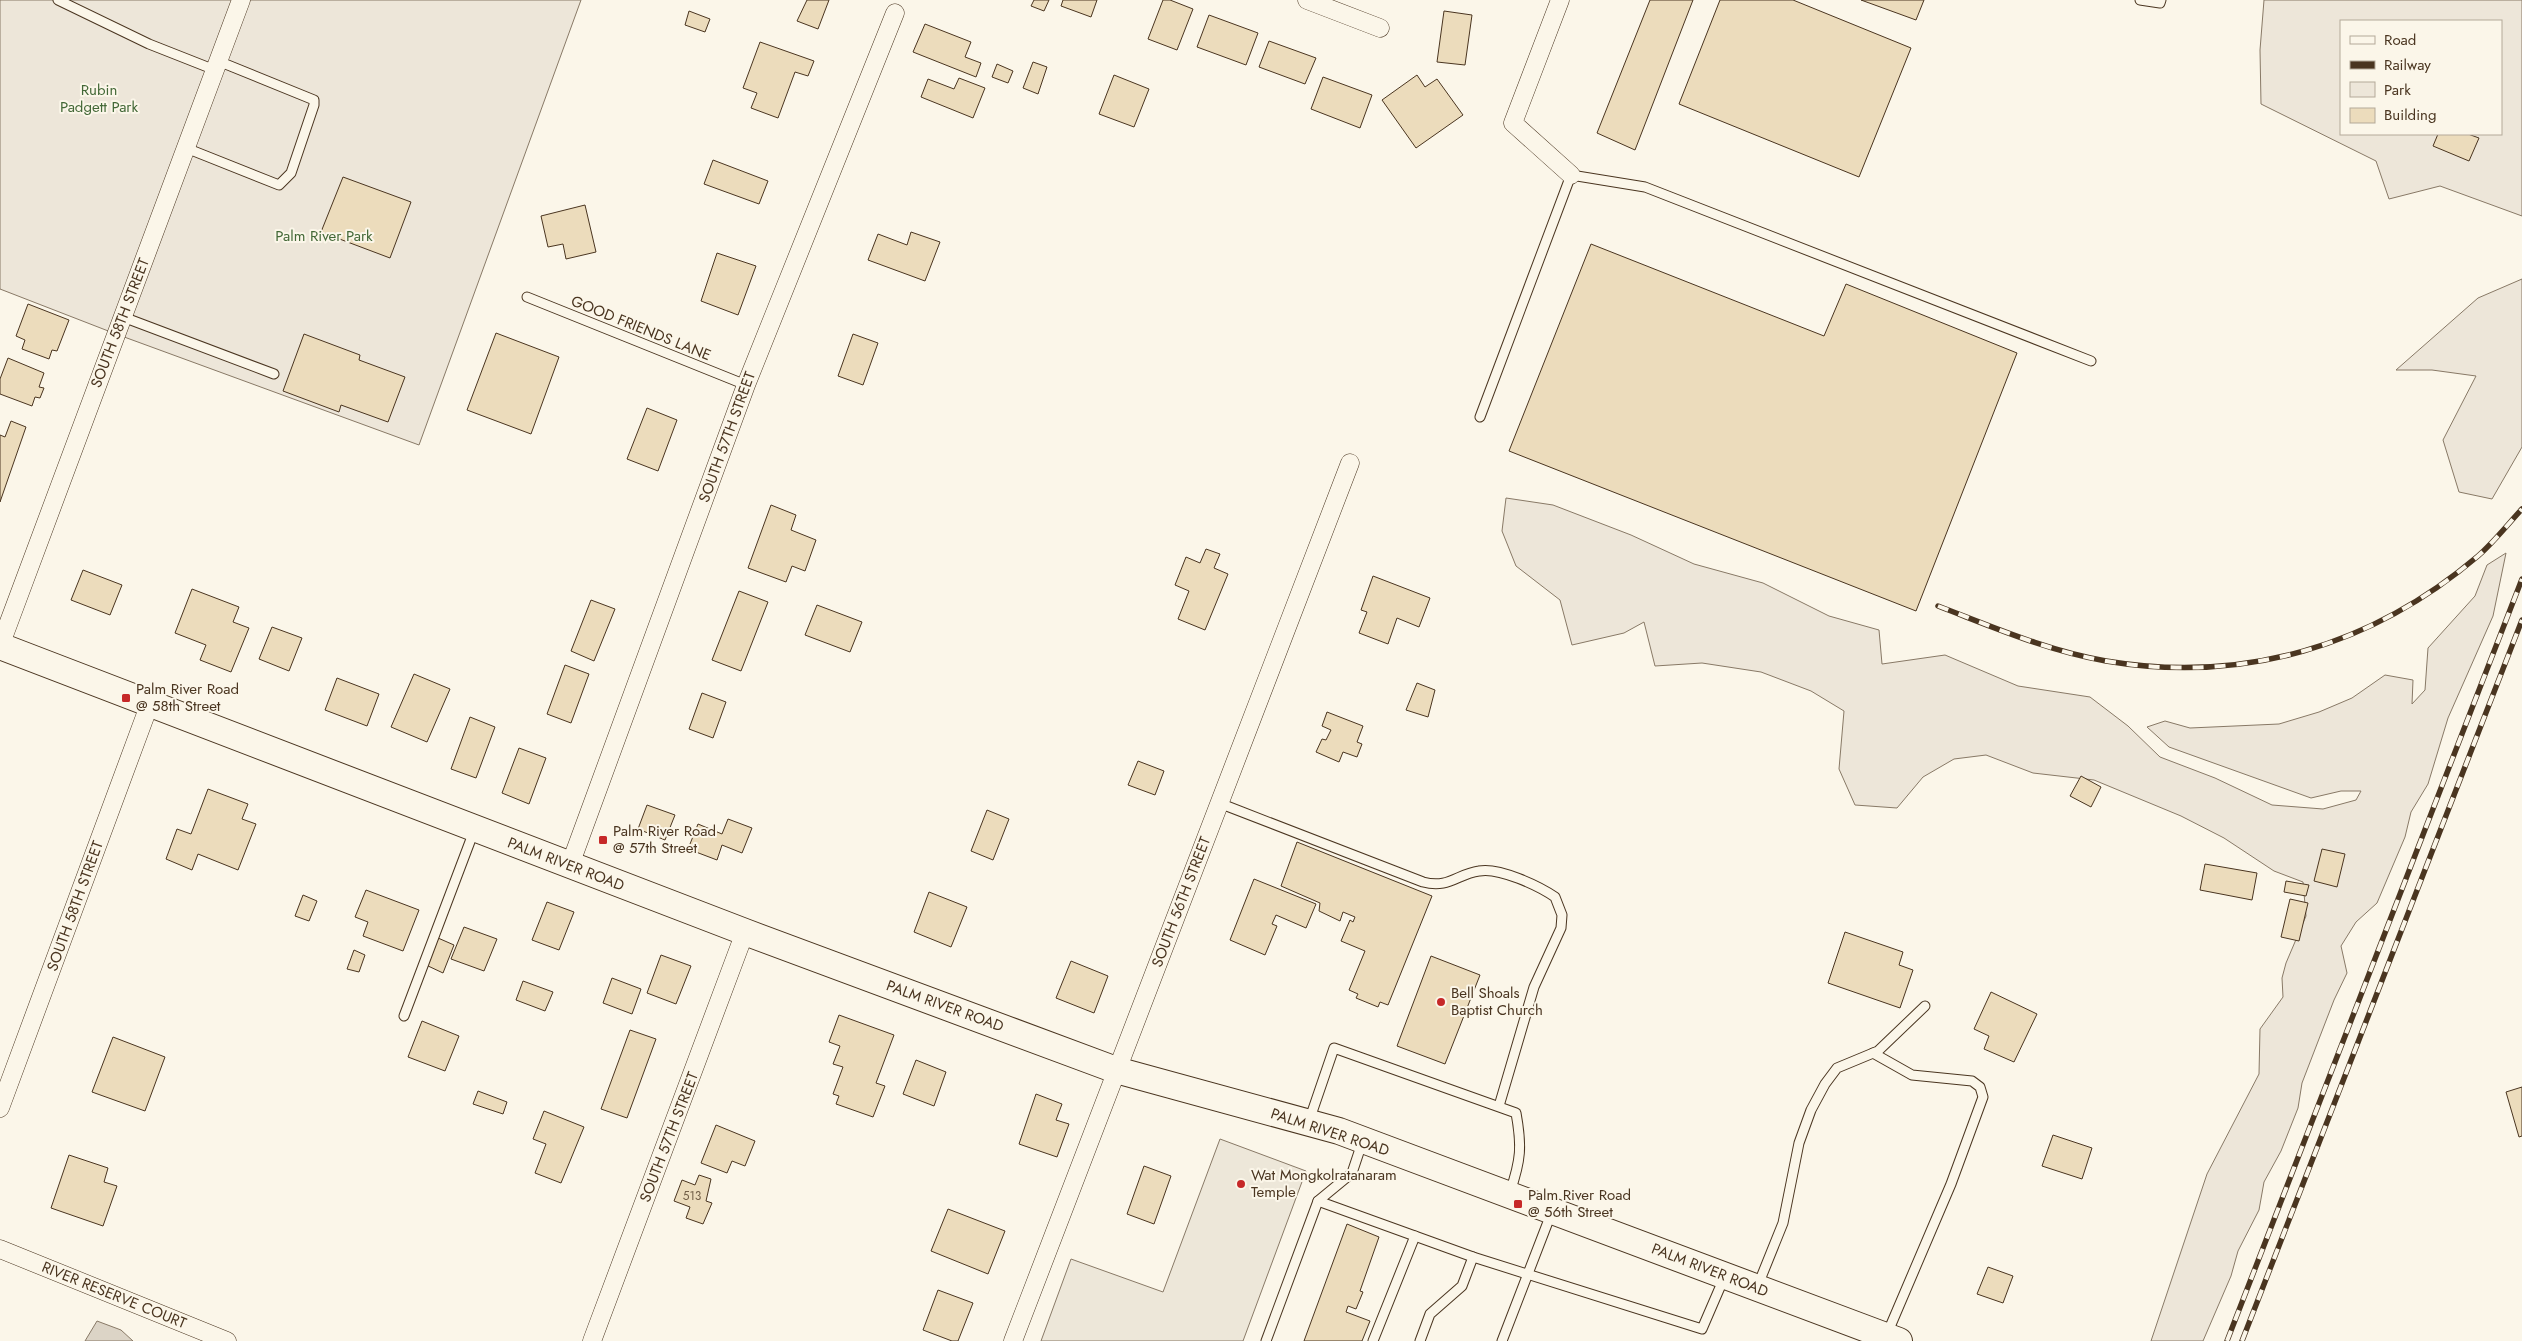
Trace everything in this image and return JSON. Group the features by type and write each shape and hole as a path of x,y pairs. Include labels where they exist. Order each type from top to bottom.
{"street":[{"name":"SOUTH 58TH STREET","path":"0,646 241,0"},
{"path":"1307,0 1380,28"},
{"path":"1560,0 1513,123 1572,175"},
{"name":"SOUTH 57TH STREET","path":"570,865 746,385 896,13"},
{"name":"SOUTH 56TH STREET","path":"1012,1341 1350,462"},
{"name":"PALM RIVER ROAD","path":"0,646 745,932 1116,1070 1364,1140 1893,1339"},
{"name":"SOUTH 58TH STREET","path":"0,1108 150,703"},
{"name":"SOUTH 57TH STREET","path":"592,1341 745,932"},
{"name":"RIVER RESERVE COURT","path":"0,1249 227,1341"}],"lane":[{"path":"58,0 149,44 216,65 314,100 291,174 279,185 186,148"},
{"path":"2140,0 2160,2 2162,0"},
{"path":"1480,417 1572,175 1645,187 2091,361"},
{"name":"GOOD FRIENDS LANE","path":"527,298 746,385"},
{"path":"123,317 274,374"},
{"path":"1219,803 1423,882 1432,884 1446,883 1472,872 1486,870 1531,885 1555,897 1562,916 1561,928 1534,987 1499,1106"},
{"path":"404,1016 474,828"},
{"path":"1757,1288 1783,1223 1793,1167 1811,1110 1837,1068 1878,1051 1925,1006"},
{"path":"1309,1123 1334,1048 1499,1106 1516,1113 1521,1144 1518,1170 1509,1195"},
{"path":"1873,1053 1912,1075 1972,1081 1980,1087 1983,1098 1893,1339"},
{"path":"1266,1341 1318,1201 1352,1173 1364,1140"},
{"path":"1318,1201 1473,1257 1702,1329 1725,1276"},
{"path":"1502,1341 1552,1211"},
{"path":"1373,1341 1415,1236"},
{"path":"1420,1341 1430,1314 1462,1286 1473,1257"}],"green space":[{"name":"Palm River Park","path":"0,0 581,0 419,445 116,334 0,289"},
{"path":"2264,0 2522,0 2522,216 2440,186 2389,199 2376,161 2261,104 2260,50"},
{"path":"2522,279 2522,447 2492,499 2459,492 2443,440 2476,376 2432,370 2396,370 2478,298"},
{"path":"1506,498 1553,505 1631,535 1694,564 1763,583 1829,616 1879,630 1882,664 1945,655 2018,686 2090,697 2128,726 2160,757 2215,778 2272,805 2323,809 2356,800 2361,791 2341,791 2311,798 2169,747 2147,727 2165,721 2190,728 2279,724 2319,712 2352,698 2385,675 2413,680 2412,704 2425,690 2428,648 2475,596 2487,565 2506,553 2493,616 2448,718 2428,784 2411,812 2405,837 2377,903 2356,922 2341,946 2347,973 2334,1000 2302,1083 2298,1108 2281,1151 2264,1182 2259,1210 2238,1251 2231,1276 2203,1341 2151,1341 2207,1174 2259,1074 2260,1029 2283,997 2282,978 2286,963 2306,916 2303,882 2274,871 2224,838 2181,816 2094,780 2033,773 1986,755 1954,759 1923,777 1897,808 1855,805 1839,769 1844,711 1811,691 1761,672 1702,663 1655,666 1644,622 1624,633 1572,645 1560,600 1516,566 1502,531"}],"shaded area":[{"path":"1220,1139 1306,1171 1243,1341 1041,1341 1071,1259 1163,1292"},
{"path":"97,1321 121,1330 133,1341 85,1341"}],"building":[{"path":"807,0 829,0 818,29 797,21"},
{"path":"1034,0 1049,0 1044,11 1031,6"},
{"path":"1063,0 1097,0 1091,17 1061,6"},
{"path":"1163,0 1170,0 1193,9 1177,50 1148,39"},
{"path":"1650,0 1693,0 1635,150 1597,133"},
{"path":"1720,0 1793,0 1911,48 1859,177 1679,104"},
{"path":"1861,0 1924,0 1916,20"},
{"path":"689,11 710,19 705,32 685,25"},
{"path":"1444,11 1472,15 1465,65 1437,62"},
{"path":"1209,15 1258,33 1246,65 1197,47"},
{"path":"925,24 971,42 965,57 981,63 976,77 913,52"},
{"path":"1269,41 1316,58 1305,84 1259,67"},
{"path":"760,42 814,61 808,76 795,72 778,118 751,108 757,93 743,88"},
{"path":"1033,62 1047,67 1038,94 1023,88"},
{"path":"997,64 1013,71 1008,83 992,77"},
{"path":"1114,75 1149,89 1134,127 1099,114"},
{"path":"1417,75 1425,87 1437,79 1463,115 1416,148 1382,100"},
{"path":"1323,77 1372,95 1360,128 1311,109"},
{"path":"959,78 985,88 973,118 921,97 928,79 954,89"},
{"path":"2438,135 2471,135 2479,138 2469,161 2433,146"},
{"path":"713,160 768,181 759,204 704,184"},
{"path":"343,177 411,202 390,258 321,232"},
{"path":"585,205 596,252 566,259 563,244 548,247 541,216"},
{"path":"911,232 940,242 925,281 868,260 878,234 907,245"},
{"path":"1591,244 1824,336 1846,284 2017,353 1916,611 1509,451"},
{"path":"717,253 756,266 738,315 701,301"},
{"path":"28,304 69,320 57,351 52,350 49,359 22,349 25,340 16,336"},
{"path":"496,333 559,357 531,434 467,410"},
{"path":"304,334 360,355 359,360 405,377 388,422 341,405 339,412 283,391"},
{"path":"853,334 878,343 863,385 838,376"},
{"path":"8,358 44,373 39,387 44,388 40,398 35,397 32,406 0,394 0,379"},
{"path":"647,408 677,420 658,471 627,459"},
{"path":"11,421 26,427 0,502 0,435 5,437"},
{"path":"771,505 796,515 791,530 816,540 805,571 792,566 786,582 748,568"},
{"path":"1206,549 1220,554 1214,568 1228,574 1205,630 1178,619 1189,591 1175,585 1186,557 1200,563"},
{"path":"83,570 122,585 110,615 71,600"},
{"path":"1373,576 1430,598 1419,627 1397,618 1388,644 1359,633 1367,612 1361,610"},
{"path":"192,589 239,607 233,622 249,628 231,672 200,660 206,645 175,633"},
{"path":"739,591 768,602 741,671 712,660"},
{"path":"591,600 615,609 594,661 571,651"},
{"path":"817,605 862,622 850,652 805,635"},
{"path":"272,627 302,638 289,671 259,659"},
{"path":"565,665 589,674 571,723 547,714"},
{"path":"414,674 450,689 427,742 391,727"},
{"path":"337,678 379,694 367,726 325,710"},
{"path":"1417,683 1435,690 1428,717 1406,710"},
{"path":"702,693 726,702 713,738 689,729"},
{"path":"1327,712 1363,726 1357,742 1362,744 1357,757 1343,752 1339,762 1316,752 1322,739 1326,740 1331,730 1322,726"},
{"path":"470,717 495,727 476,778 451,769"},
{"path":"519,748 546,758 529,804 502,793"},
{"path":"1138,761 1164,771 1155,795 1128,785"},
{"path":"2081,776 2101,787 2091,807 2070,796"},
{"path":"208,789 248,804 242,819 256,824 238,870 198,854 192,870 166,859 177,829 191,834"},
{"path":"647,805 675,815 665,840 638,829"},
{"path":"987,810 1009,819 993,860 971,851"},
{"path":"728,819 752,828 742,853 722,845 717,860 688,849 698,824 722,834"},
{"path":"1297,842 1432,896 1388,1005 1380,1002 1378,1007 1356,998 1358,994 1349,990 1365,951 1341,941 1350,920 1353,922 1355,917 1343,912 1340,921 1319,911 1320,903 1281,886"},
{"path":"2322,849 2345,854 2337,887 2314,881"},
{"path":"2205,864 2257,873 2252,900 2200,890"},
{"path":"1254,879 1316,904 1306,928 1276,915 1272,924 1277,926 1265,955 1230,940"},
{"path":"2286,881 2309,885 2306,896 2284,892"},
{"path":"366,890 419,910 403,951 363,936 368,922 355,917"},
{"path":"929,892 967,907 951,947 914,932"},
{"path":"303,895 317,901 309,921 295,916"},
{"path":"2290,899 2308,903 2299,941 2281,937"},
{"path":"547,902 574,912 559,950 532,940"},
{"path":"464,927 497,939 484,971 451,959"},
{"path":"1845,932 1903,952 1899,965 1913,970 1900,1008 1828,983"},
{"path":"438,938 454,945 443,973 426,965"},
{"path":"354,950 365,955 359,972 347,969"},
{"path":"661,955 691,966 676,1004 647,993"},
{"path":"1431,956 1480,975 1445,1064 1397,1046"},
{"path":"1071,961 1108,976 1094,1013 1056,998"},
{"path":"612,978 641,989 632,1014 603,1003"},
{"path":"523,981 553,992 545,1011 516,1000"},
{"path":"1991,992 2037,1014 2014,1062 1984,1049 1989,1036 1974,1029"},
{"path":"839,1015 894,1035 876,1083 885,1086 873,1117 836,1104 839,1096 833,1094 843,1067 833,1064 840,1046 829,1042"},
{"path":"422,1021 459,1036 445,1071 408,1057"},
{"path":"630,1030 656,1039 627,1118 601,1109"},
{"path":"113,1037 165,1057 145,1111 92,1092"},
{"path":"916,1060 946,1072 934,1106 903,1094"},
{"path":"2522,1087 2522,1136 2519,1137 2506,1092"},
{"path":"478,1091 507,1102 503,1114 473,1104"},
{"path":"1036,1094 1062,1104 1056,1120 1069,1124 1057,1157 1019,1144"},
{"path":"544,1111 584,1127 561,1183 535,1173 546,1144 533,1139"},
{"path":"716,1125 755,1141 745,1166 732,1161 727,1173 701,1163"},
{"path":"2053,1135 2092,1148 2082,1179 2042,1166"},
{"path":"69,1155 108,1168 104,1182 117,1186 103,1226 51,1208"},
{"path":"1144,1166 1171,1176 1154,1224 1127,1214"},
{"path":"699,1175 711,1179 706,1201 712,1203 703,1224 686,1218 690,1207 674,1201 682,1180 695,1185"},
{"path":"948,1209 1005,1231 988,1274 931,1251"},
{"path":"1347,1224 1379,1237 1360,1291 1363,1292 1356,1309 1348,1306 1346,1312 1370,1321 1362,1341 1304,1341"},
{"path":"1988,1267 2013,1276 2003,1303 1977,1294"},
{"path":"938,1290 973,1303 958,1341 952,1341 923,1330"}],"railway":[{"path":"1938,606 2042,645 2106,661 2157,667 2207,667 2256,662 2304,651 2350,635 2395,614 2437,587 2478,556 2522,509"},
{"path":"2227,1341 2522,579"},
{"path":"2242,1341 2522,620"}],"place":[{"name":"Palm River Road @ 58th Street","path":"126,698"},
{"name":"Palm River Road @ 57th Street","path":"603,840"},
{"name":"Bell Shoals Baptist Church","path":"1441,1002"},
{"name":"Wat Mongkolratanaram Temple","path":"1241,1184"},
{"name":"Palm River Road @ 56th Street","path":"1518,1204"}],"park label":[{"name":"Rubin Padgett Park","path":"99,98"}]}
